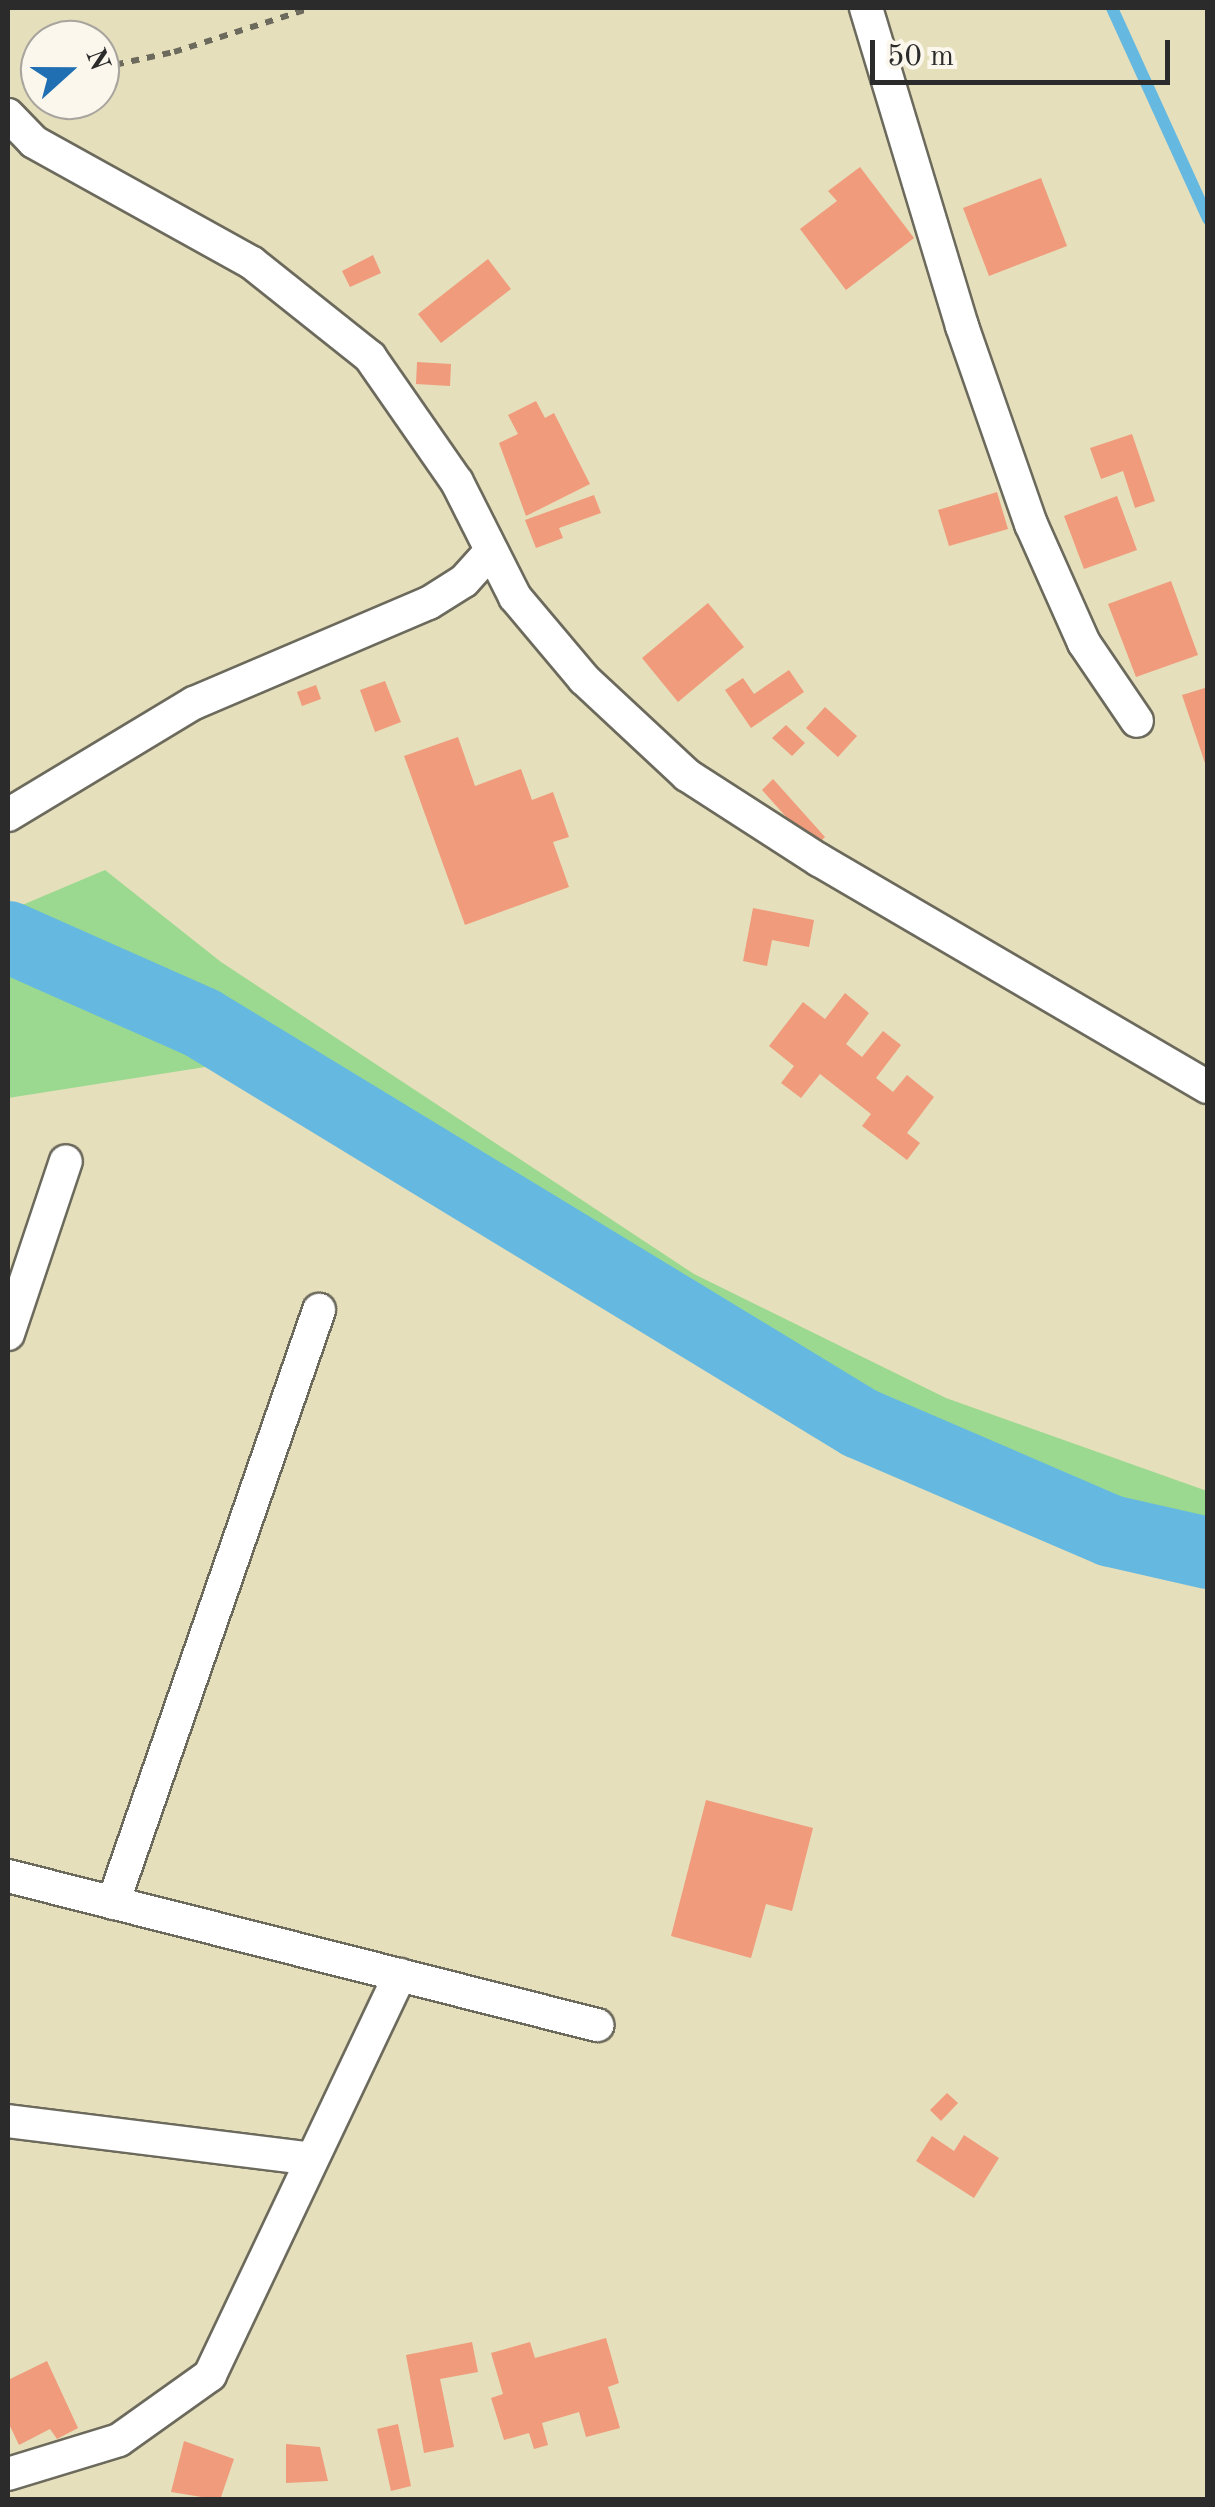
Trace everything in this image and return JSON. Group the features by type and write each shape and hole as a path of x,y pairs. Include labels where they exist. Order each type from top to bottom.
{"street":[{"path":"866,8 962,326 1032,524 1084,643 1137,721"},
{"path":"8,116 34,142 252,263 370,357 457,482 488,554 548,640 687,776 819,860 1208,1087"},
{"path":"8,815 194,703 430,603 488,554"},
{"path":"8,1334 66,1161"},
{"path":"113,1902 320,1310"},
{"path":"8,1876 598,2025"},
{"path":"8,2474 119,2440 210,2375 400,1975"},
{"path":"8,2120 311,2160"}],"path":[{"path":"120,64 174,52 311,8"}],"green space":[{"path":"105,870 221,962 694,1274 946,1398 1207,1491 1207,1578 967,1473 706,1334 281,1055 8,1098 8,911"}],"building":[{"path":"860,167 914,238 846,290 800,229 837,201 828,191"},
{"path":"1041,178 1067,246 989,276 963,208"},
{"path":"373,255 381,273 350,287 342,271"},
{"path":"488,259 511,289 441,343 418,314"},
{"path":"417,362 451,364 450,386 416,384"},
{"path":"536,401 545,418 554,413 590,484 526,516 499,443 518,434 508,415"},
{"path":"1132,434 1155,501 1135,508 1123,471 1101,479 1090,448"},
{"path":"997,492 1008,529 949,546 938,510"},
{"path":"594,495 601,513 559,528 563,538 536,548 525,520"},
{"path":"1117,496 1137,550 1084,569 1064,516"},
{"path":"1171,581 1198,655 1136,677 1108,604"},
{"path":"708,603 744,647 678,702 642,658"},
{"path":"789,670 804,692 751,728 725,690 743,678 754,694"},
{"path":"385,681 401,722 375,732 360,690"},
{"path":"316,685 321,699 302,706 297,692"},
{"path":"1208,687 1208,769 1207,769 1182,695"},
{"path":"825,707 857,736 838,757 806,728"},
{"path":"786,725 805,743 792,756 772,738"},
{"path":"458,737 475,786 521,769 532,800 553,792 569,837 553,842 569,887 465,925 404,756"},
{"path":"773,779 825,837 814,848 762,790"},
{"path":"753,908 814,920 809,947 772,940 767,966 743,961"},
{"path":"845,993 869,1013 846,1044 862,1057 883,1031 901,1045 876,1078 893,1092 907,1075 934,1097 907,1133 920,1143 907,1160 862,1126 871,1114 820,1074 801,1098 781,1083 794,1066 769,1046 803,1002 825,1019"},
{"path":"706,1800 813,1828 792,1911 766,1904 751,1958 671,1936"},
{"path":"947,2093 958,2103 941,2121 930,2110"},
{"path":"964,2135 999,2158 974,2198 916,2161 932,2136 954,2151"},
{"path":"606,2338 619,2383 608,2387 620,2428 586,2437 579,2412 542,2423 548,2445 534,2449 529,2433 504,2440 491,2398 503,2394 491,2353 530,2342 535,2358"},
{"path":"472,2342 478,2372 440,2379 454,2447 424,2453 406,2355"},
{"path":"47,2361 78,2428 57,2439 50,2429 19,2445 8,2422 8,2380"},
{"path":"398,2424 411,2486 391,2491 377,2429"},
{"path":"184,2441 234,2459 220,2500 171,2492"},
{"path":"286,2444 320,2447 328,2481 286,2483"}],"waterway":[{"path":"1112,8 1208,219"},
{"path":"8,937 202,1023 860,1423 1111,1531 1208,1553"}]}
